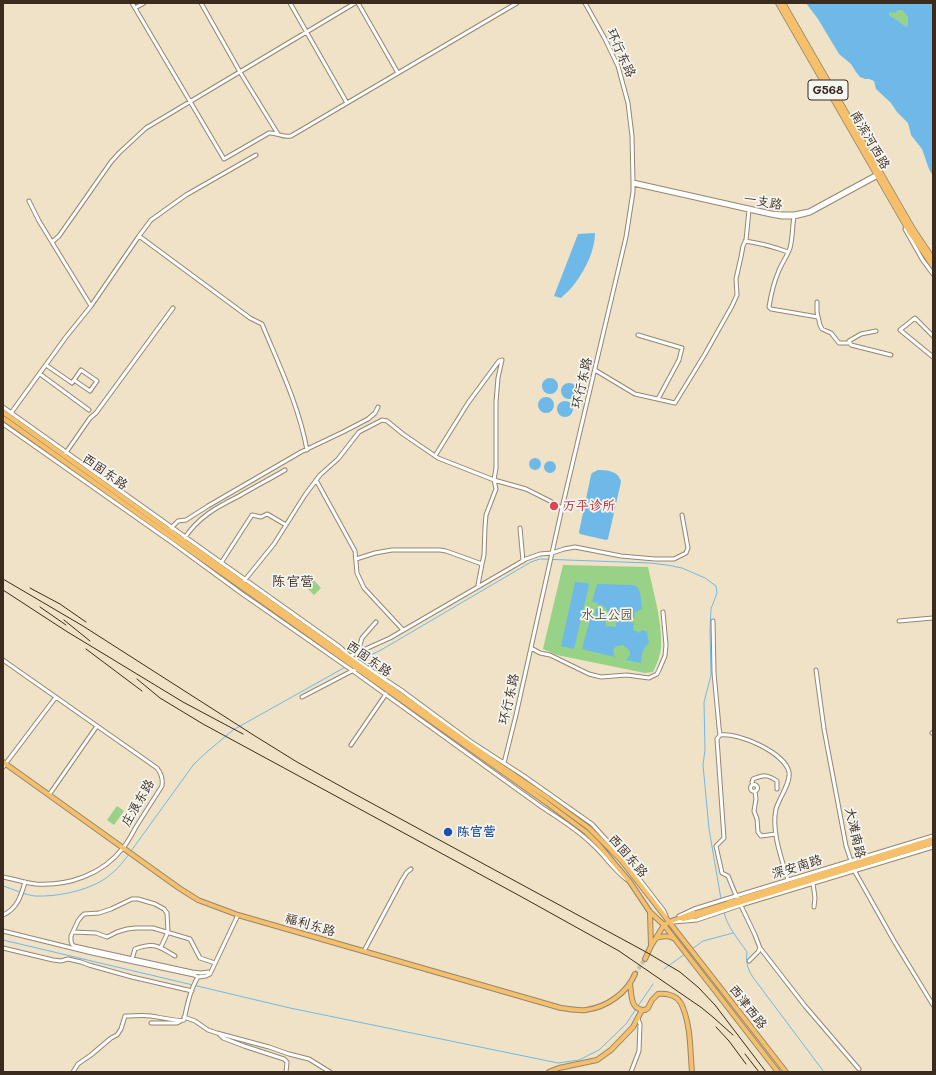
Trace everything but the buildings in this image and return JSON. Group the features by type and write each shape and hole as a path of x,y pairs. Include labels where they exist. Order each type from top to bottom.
{"highway":[{"name":"南滨河西路","path":"778,3 879,174 933,259"},
{"name":"南滨河西路","path":"783,3 879,174 909,231 933,266"}],"main road":[{"name":"西固东路","path":"3,413 10,415 244,581 347,659 354,670 386,693 501,769 548,798 593,832 621,860 694,954"},
{"name":"西固东路","path":"3,418 347,659 361,665 586,832 630,882 650,912 664,926 689,958"},
{"path":"423,717 426,712"},
{"name":"福利东路","path":"4,764 164,878 198,900 238,915 364,950 561,1008 586,1010 609,1003 619,996 630,984 635,974"},
{"name":"深安南路","path":"669,922 728,905 933,839"},
{"name":"深安南路","path":"739,901 813,882 852,866 933,843"},
{"path":"650,912 651,946"},
{"path":"644,959 664,926 669,922"},
{"path":"656,939 660,936 674,939"},
{"name":"西津西路","path":"694,954 786,1072"},
{"name":"西津西路","path":"689,958 778,1072"},
{"path":"630,984 634,1005 640,1010 645,1010 648,1008 652,1000 658,994 664,993 673,996 680,1002 685,1014 689,1033 692,1072"},
{"path":"549,1072 559,1068 597,1060 611,1050 634,1027 640,1010"}],"street":[{"path":"132,3 224,159 271,132 287,137 291,136 517,3"},
{"path":"135,8 144,3"},
{"path":"201,3 240,72 278,134"},
{"path":"290,3 347,103"},
{"path":"52,242 59,236 103,173 119,153 149,126 356,3 398,73"},
{"name":"环行东路","path":"501,769 516,715 562,508 626,236 633,183 632,136 625,89 614,56 585,3"},
{"path":"3,407 10,415 66,337 91,306 139,236 152,220 186,195 256,154"},
{"name":"一支路","path":"633,183 772,213 788,214 802,213 815,208 879,174"},
{"name":"一支路","path":"633,183 776,216 794,217 816,211 879,174"},
{"path":"29,201 39,221 91,306"},
{"path":"595,370 635,394 675,403 705,354 737,295 736,279 745,242 749,210"},
{"path":"794,217 792,237 788,252 777,274 769,307 771,309 818,317"},
{"path":"904,229 933,274"},
{"path":"139,236 250,318 262,324 279,361 298,412 304,432 307,450"},
{"path":"745,242 757,243 788,252"},
{"path":"817,302 818,317 822,329 831,334 839,343 849,343 851,345 890,355"},
{"path":"65,454 90,418 100,408 174,308"},
{"path":"933,336 915,318 900,330 933,357"},
{"path":"849,343 849,341 861,334 876,331"},
{"path":"638,335 682,348 679,360 658,399"},
{"path":"435,456 468,402 499,361 502,360 498,378 497,396 496,468 494,480 496,489 486,515 484,555 478,585"},
{"path":"46,365 72,383 74,380 81,370 97,381 90,391 74,380"},
{"path":"40,374 89,410"},
{"path":"170,529 178,521 186,520 307,450 368,419 378,407"},
{"path":"285,470 213,510 200,519 191,528 184,539 221,563 244,581 274,544 305,494 320,475 338,459 359,432 382,420 387,421 435,456 494,480 526,489 562,508"},
{"path":"3,424 174,544 256,604 347,659 358,652 390,638 523,561 540,554 552,554 564,549 575,547 621,556 674,559 686,553 688,548 682,516"},
{"path":"316,480 355,551 359,578 364,588 403,630"},
{"path":"221,563 252,515 261,517 269,514 286,525"},
{"path":"520,528 523,561"},
{"path":"356,559 375,553 392,550 440,550 482,564"},
{"path":"531,648 540,653 550,655 589,674 601,677 627,675 649,678 657,674 665,656 666,645 663,612"},
{"path":"899,621 933,618"},
{"path":"713,621 714,673 720,734 717,739 724,838 716,846 722,873 728,876 760,948 805,1006 859,1069"},
{"path":"358,652 362,638 376,622"},
{"name":"庄浪东路","path":"3,660 157,768 161,773 163,780 162,786 124,849"},
{"path":"302,697 361,665 401,690 464,736 501,769"},
{"name":"大滩南路","path":"816,670 824,729 831,759 846,846 852,866 894,941 933,1005"},
{"path":"351,745 391,687"},
{"path":"386,693 501,769"},
{"path":"4,764 56,697"},
{"path":"49,795 97,726"},
{"path":"720,734 733,735 760,744 778,757 788,770 788,780 775,814 776,840 788,880"},
{"path":"776,834 761,836 758,832 757,819 754,811 756,799 755,791 757,787 753,785 753,779 763,775 773,778 777,781 777,789"},
{"name":"深安南路","path":"852,866 933,836"},
{"name":"深安南路","path":"669,922 728,905 788,880 933,847"},
{"path":"3,876 36,884 60,883 82,878 97,871 124,849"},
{"path":"364,950 402,880 411,869"},
{"path":"3,915 15,906 22,895 25,882"},
{"path":"813,882 815,898 814,907"},
{"path":"161,947 168,932 167,912 164,908 138,899 132,899 98,913 84,914 80,917 73,932 71,941 74,946 192,972 208,972"},
{"path":"151,1024 177,1023 184,1020 197,979 210,974 238,915"},
{"path":"73,932 96,932 107,937 117,932 136,928 153,928 190,939 200,958 216,963"},
{"path":"3,931 194,976 197,979"},
{"path":"132,959 134,949 150,945 161,947 175,956"},
{"path":"3,948 53,960 61,961 68,959 132,977 193,989"},
{"path":"749,961 760,948"},
{"path":"73,1072 78,1064 117,1035 121,1029 125,1016 149,1016 181,1021"},
{"path":"184,1017 195,1021 208,1030 216,1033 309,1059 330,1072"},
{"path":"631,1072 639,1051 640,1024 638,1019"},
{"path":"216,1033 235,1043 284,1059 287,1062 286,1072"}],"green space":[{"path":"902,10 908,17 908,24 906,27 889,15 889,12"},
{"name":"水上公园","path":"563,565 648,567 657,606 661,635 660,652 653,672 645,673 557,655 543,649"},
{"path":"309,575 321,588 314,595 301,582"},
{"path":"117,806 124,811 114,825 107,820"}],"water":[{"path":"806,3 933,3 933,176 922,149 911,135 908,123 897,112 891,103 876,89 874,81 860,77 851,64 839,54 818,19","holes":["898,10 902,10 908,17 908,24 906,27 889,15 889,12 895,13"]},
{"path":"595,233 592,252 580,277 561,298 554,296 578,234"},
{"path":"550,378 557,383 558,386 553,393 550,394 543,389 542,386 547,379"},
{"path":"569,383 576,388 577,391 572,398 569,399 562,394 561,391 566,384"},
{"path":"546,397 553,402 554,405 549,412 546,413 539,408 538,405 543,398"},
{"path":"565,401 572,406 573,409 568,416 565,417 558,412 557,409 562,402"},
{"path":"535,458 539,460 541,464 539,468 535,470 531,468 529,464 531,460"},
{"path":"550,461 554,463 556,467 554,471 550,473 546,471 544,467 546,463"},
{"path":"598,470 615,473 620,478 621,482 608,539 606,540 580,534 579,532 591,475"},
{"path":"575,582 587,583 589,585 574,649 561,646"},
{"path":"597,584 634,585 640,592 642,609 635,612 634,618 632,619 622,616 618,618 616,612 609,612 602,605 592,602"},
{"path":"596,608 602,609 606,613 606,626 616,627 616,622 623,619 626,622 634,622 633,630 640,633 642,630 647,632 649,643 642,654 641,663 626,660 630,655 630,651 623,645 614,648 613,651 615,657 582,649 590,619 594,618"}],"waterway":[{"path":"358,661 381,650 531,562 540,559 667,565 682,568 705,578 716,586 717,593 711,609 711,675 704,702 705,750 703,765 709,829 721,899"},
{"path":"131,851 194,764 208,751 233,730 349,665"},
{"path":"3,886 35,896 52,895 80,890 103,880 118,868 129,854"},
{"path":"724,912 730,928 747,952 747,966 753,977 824,1072"},
{"path":"692,949 703,941 733,933"},
{"path":"3,940 290,1008 558,1063 579,1060 599,1050 626,1024 636,1009"},
{"path":"664,969 685,954"},
{"path":"638,1006 653,984"}],"tunnel":[{"path":"635,974 645,959"}],"railway":[{"path":"3,579 83,626 297,762 680,972 699,988 715,1005 766,1072"},
{"path":"30,588 60,604 86,622"},
{"path":"3,590 66,631 183,702 243,734"},
{"path":"40,607 66,625"},
{"path":"64,620 90,641"},
{"path":"86,649 142,691"},
{"path":"137,679 160,698 203,724 619,951 702,1008 733,1035"},
{"path":"716,1027 729,1041 746,1064"},
{"path":"745,1054 759,1072"}],"place":[{"name":"万平诊所","path":"554,506"},
{"name":"陈官营","path":"448,832"}],"district":[{"name":"陈官营","path":"293,582"}]}
